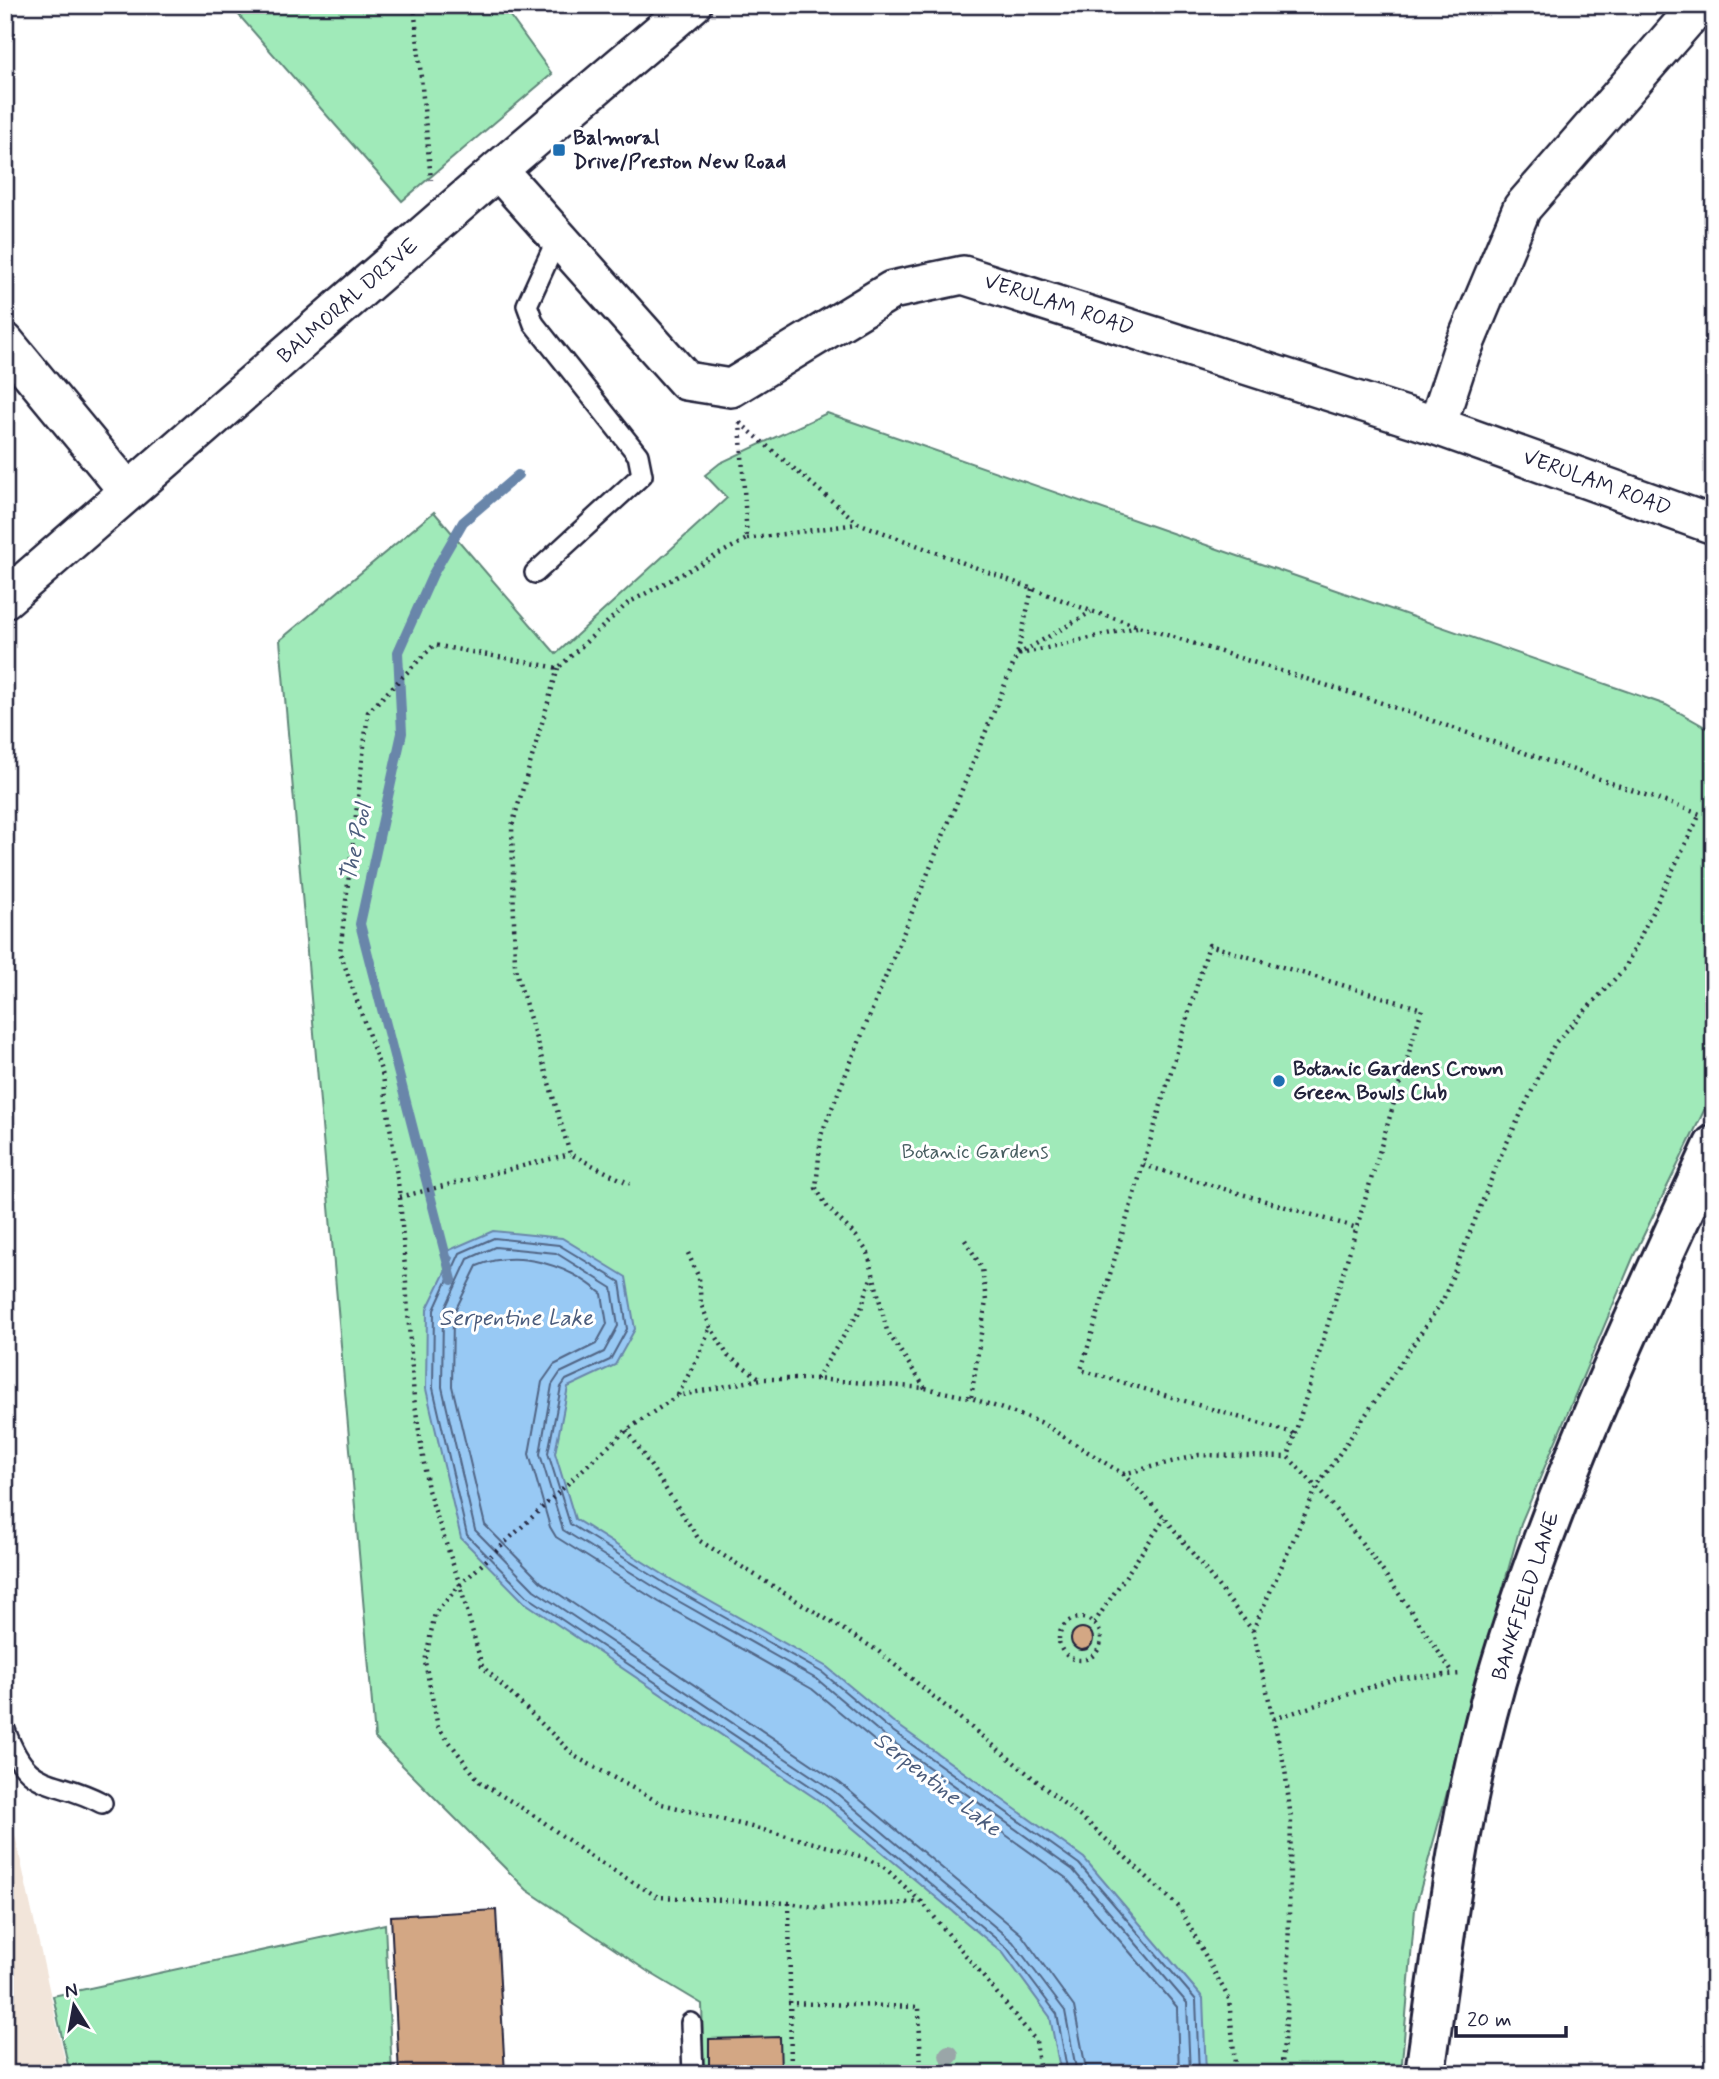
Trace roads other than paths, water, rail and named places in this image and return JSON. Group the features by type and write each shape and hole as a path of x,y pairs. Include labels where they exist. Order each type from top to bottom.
{"main road":[{"name":"BANKFIELD LANE","path":"1425,2074 1463,1818 1505,1649 1564,1482 1714,1145"}],"street":[{"name":"BALMORAL DRIVE","path":"5,599 692,5"},
{"path":"1437,426 1461,353 1522,208 1699,5"},
{"path":"498,170 558,237"},
{"name":"VERULAM ROAD","path":"558,237 685,381 731,388 892,290 963,275 1437,426 1714,525"},
{"path":"5,342 128,491"}],"lane":[{"path":"535,573 642,475 638,455 534,324 530,314 527,305 558,237"},
{"path":"5,1730 15,1758 29,1773 52,1786 79,1790 102,1803"},
{"path":"691,2023 693,2074"}],"water":[{"name":"Serpentine Lake","path":"493,1231 562,1238 626,1277 635,1329 615,1365 568,1387 555,1453 575,1519 672,1580 827,1667 892,1721 1084,1858 1203,1998 1206,2074 1061,2074 1050,2017 1003,1953 824,1804 524,1602 461,1538 426,1389 427,1309 452,1258 445,1252"}],"waterway":[{"name":"The Pool","path":"452,1280 360,924 402,733 398,652 433,574 463,522 518,475"}],"place":[{"name":"Balmoral Drive/Preston New Road","path":"559,150"},
{"name":"Botanic Gardens Crown Green Bowls Club","path":"1279,1081"}],"park label":[{"name":"Botanic Gardens","path":"975,1152"}]}
